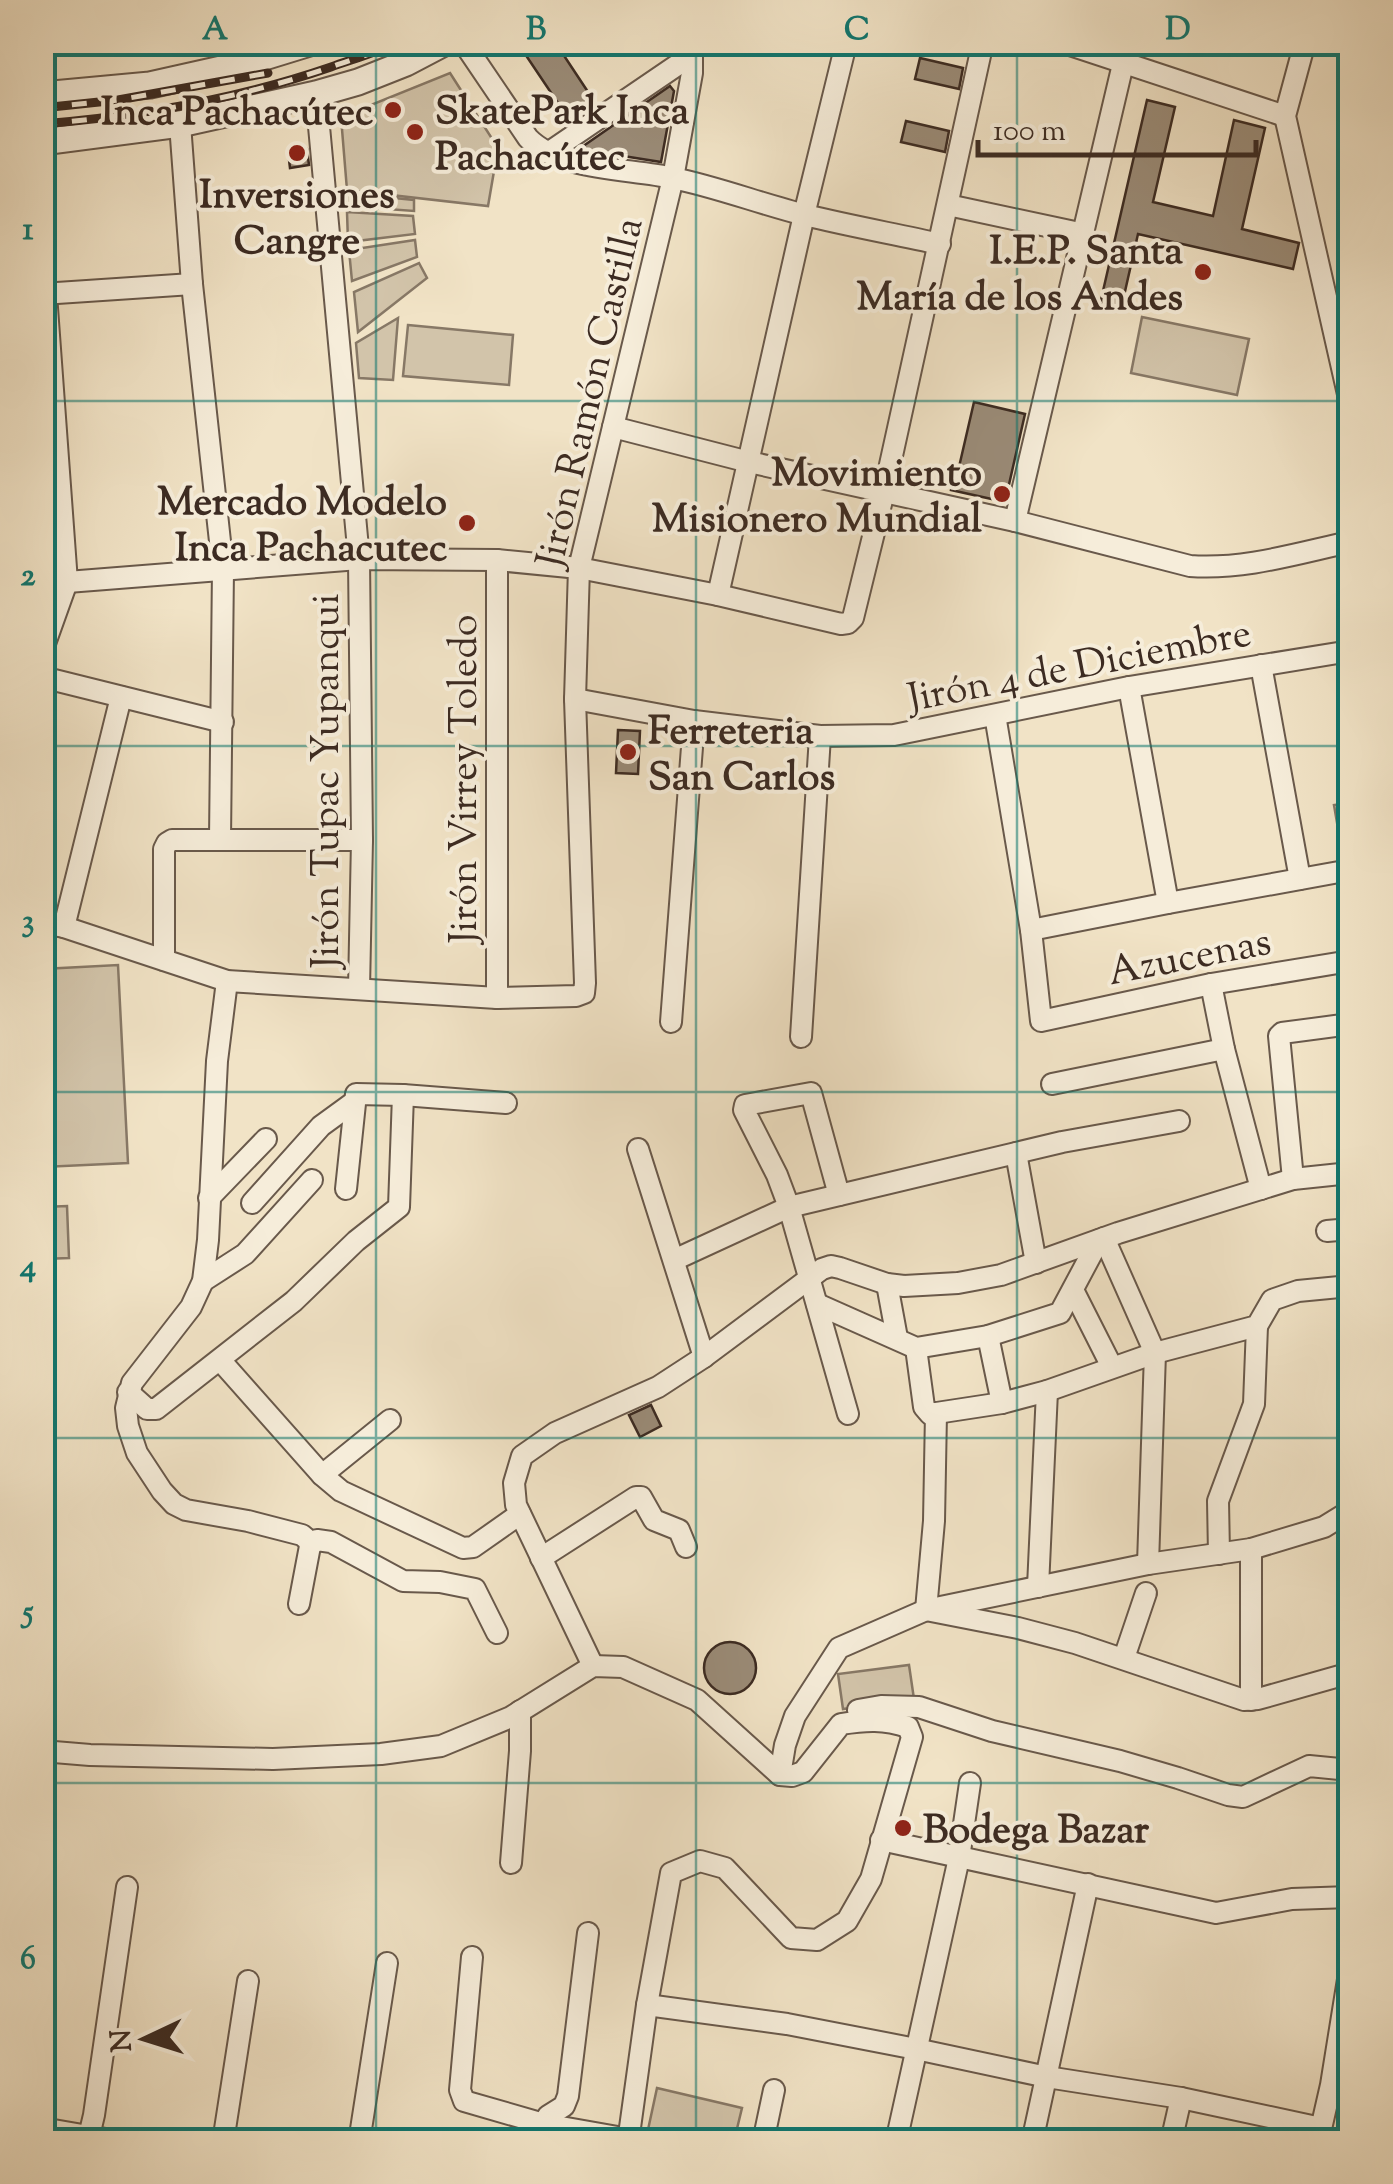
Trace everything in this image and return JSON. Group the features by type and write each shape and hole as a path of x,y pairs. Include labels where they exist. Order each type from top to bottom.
{"street":[{"path":"42,95 150,84 235,66 313,42"},
{"path":"42,142 180,124 316,94 390,70 446,42"},
{"path":"463,42 507,110 537,147 548,153 585,164 673,178 804,214 940,244"},
{"path":"718,596 845,48 842,42"},
{"path":"42,584 359,559 497,560 579,568 848,623 884,492 983,42"},
{"path":"1061,42 1285,116"},
{"path":"1305,42 1285,116 1347,369 1350,404"},
{"path":"548,153 689,49"},
{"name":"Jirón Ramón Castilla","path":"497,998 576,996 584,992 574,699 579,568 673,178 692,73 689,49"},
{"path":"1016,520 1122,64"},
{"name":"Jirón Tupac Yupanqui","path":"316,94 359,559 359,989"},
{"path":"180,124 192,284 223,569 220,839"},
{"path":"948,205 1084,234"},
{"path":"42,652 67,582 44,294 192,284"},
{"path":"613,427 749,462 1016,520 1190,566 1239,566 1350,542"},
{"name":"Jirón Virrey Toledo","path":"497,560 497,998"},
{"name":"Jirón 4 de Diciembre","path":"574,699 694,721 820,736 894,735 1130,687 1350,650"},
{"path":"1261,664 1300,879"},
{"path":"42,677 222,722"},
{"path":"1130,687 1168,902"},
{"path":"120,696 53,925 227,981 497,998"},
{"path":"995,715 1031,930 1350,870"},
{"path":"671,1022 694,721"},
{"path":"800,1037 820,736"},
{"path":"164,960 167,843 220,839 362,840"},
{"name":"Azucenas","path":"1031,930 1041,1021 1211,984 1350,960"},
{"path":"227,981 218,1048 203,1281 190,1308 132,1383 126,1408 128,1426 137,1452 174,1504 186,1510 302,1535 308,1540 299,1604"},
{"path":"1211,984 1261,1189"},
{"path":"1293,1179 1279,1036 1350,1024"},
{"path":"1052,1084 1224,1049"},
{"path":"346,1188 354,1096 359,1092 506,1103"},
{"path":"128,1392 146,1409 156,1409 294,1300 398,1207 404,1094"},
{"path":"838,1195 811,1094 745,1105 789,1207 848,1414"},
{"path":"252,1203 321,1126 354,1102"},
{"path":"674,1260 789,1207 1016,1153 1179,1121"},
{"path":"209,1198 266,1139"},
{"path":"638,1149 704,1357"},
{"path":"1016,1153 1036,1263"},
{"path":"593,1666 516,1506 514,1483 522,1456 555,1433 646,1393 704,1357 830,1266 888,1284 958,1283 1002,1275 1101,1239 1293,1179 1350,1173"},
{"path":"203,1281 254,1245 312,1180"},
{"path":"1327,1231 1350,1229"},
{"path":"817,1304 906,1343 988,1336 1056,1316 1064,1309 1101,1239"},
{"path":"1101,1239 1155,1354 1148,1564"},
{"path":"888,1284 924,1407 930,1414 1002,1403 1257,1326"},
{"path":"1220,1554 1218,1501 1254,1404 1257,1326 1272,1300 1298,1291 1350,1286"},
{"path":"1073,1290 1112,1367"},
{"path":"988,1336 1002,1403"},
{"path":"220,1360 322,1475 342,1490 463,1548 474,1547 520,1514"},
{"path":"1038,1587 1046,1390"},
{"path":"926,1610 934,1521 936,1413"},
{"path":"322,1475 390,1420"},
{"path":"541,1558 636,1497 642,1497 654,1520 679,1530 686,1547"},
{"path":"780,1775 795,1716 839,1648 926,1610 1148,1564 1250,1549 1324,1528 1350,1511"},
{"path":"310,1546 317,1540 331,1542 403,1581 440,1582 476,1589 497,1633"},
{"path":"1250,1549 1251,1700"},
{"path":"1124,1658 1146,1593"},
{"path":"926,1610 1018,1628 1124,1658 1244,1700 1350,1673"},
{"path":"42,1751 274,1759 381,1754 441,1746 520,1711 593,1666 623,1667 697,1700 780,1775 804,1772 855,1710 882,1706 920,1708 992,1731 1120,1761 1228,1795 1243,1797 1309,1766 1350,1770"},
{"path":"511,1864 520,1711"},
{"path":"472,1957 460,2090 464,2101 544,2124 629,2140 647,2005 671,1874 700,1861 724,1868 791,1938 817,1940 847,1922 871,1879 912,1738 908,1727 893,1722 871,1719 842,1724"},
{"path":"896,2142 959,1858 970,1783"},
{"path":"881,1840 1216,1912 1292,1898 1350,1897"},
{"path":"1032,2142 1088,1884"},
{"path":"89,2136 127,1887"},
{"path":"544,2124 548,2116 564,2106 568,2096 588,1933"},
{"path":"359,2142 387,1963"},
{"path":"647,2005 787,2024 1047,2078 1182,2098 1320,2134 1341,2086 1350,1967"},
{"path":"224,2142 248,1981"},
{"path":"763,2142 774,2090"},
{"path":"1171,2142 1182,2098"},
{"path":"42,2128 117,2141"}],"shaded area":[{"name":"SkatePark Inca Pachacútec","path":"450,73 498,148 488,206 347,190 341,117"},
{"path":"345,193 414,200 414,211 345,206"},
{"path":"347,212 413,216 415,234 348,242"},
{"path":"415,240 417,257 352,281 349,250"},
{"path":"419,263 427,278 358,332 354,292"},
{"path":"1142,317 1249,339 1237,395 1131,373"},
{"path":"398,318 393,380 359,378 356,343"},
{"path":"408,325 513,335 509,385 403,376"},
{"path":"1350,803 1350,845 1341,846 1334,805"},
{"path":"118,965 128,1163 43,1167 43,969"},
{"path":"67,1206 69,1258 43,1259 43,1207"},
{"path":"909,1665 914,1699 843,1709 838,1674"},
{"path":"657,2088 742,2108 734,2141 646,2139"}],"building":[{"path":"517,42 555,42 596,104 570,121"},
{"path":"920,58 963,68 959,89 915,79"},
{"path":"670,86 674,91 661,162 579,149"},
{"path":"1147,100 1175,107 1153,202 1213,216 1234,120 1265,128 1242,229 1299,243 1293,269 1138,234 1121,309 1100,304"},
{"path":"906,121 949,131 945,152 901,142"},
{"path":"307,149 309,165 290,168 288,151"},
{"path":"974,402 1025,414 1005,502 951,490"},
{"name":"Ferreteria San Carlos","path":"618,730 640,731 638,774 616,773"},
{"path":"651,1405 661,1426 640,1437 629,1415"},
{"path":"730,1642 748,1650 756,1668 748,1686 730,1694 712,1686 704,1668 712,1650"}],"railway":[{"path":"42,124 152,111 225,97 296,78 397,42"},
{"path":"42,108 118,100 268,73"}],"place":[{"name":"Inca Pachacútec","path":"393,110"},
{"name":"SkatePark Inca Pachacútec","path":"415,132"},
{"name":"Inversiones Cangre","path":"297,153"},
{"name":"I.E.P. Santa María de los Andes","path":"1203,272"},
{"name":"Movimiento Misionero Mundial","path":"1002,494"},
{"name":"Mercado Modelo Inca Pachacutec","path":"467,523"},
{"name":"Ferreteria San Carlos","path":"628,752"},
{"name":"Bodega Bazar","path":"903,1828"}]}
